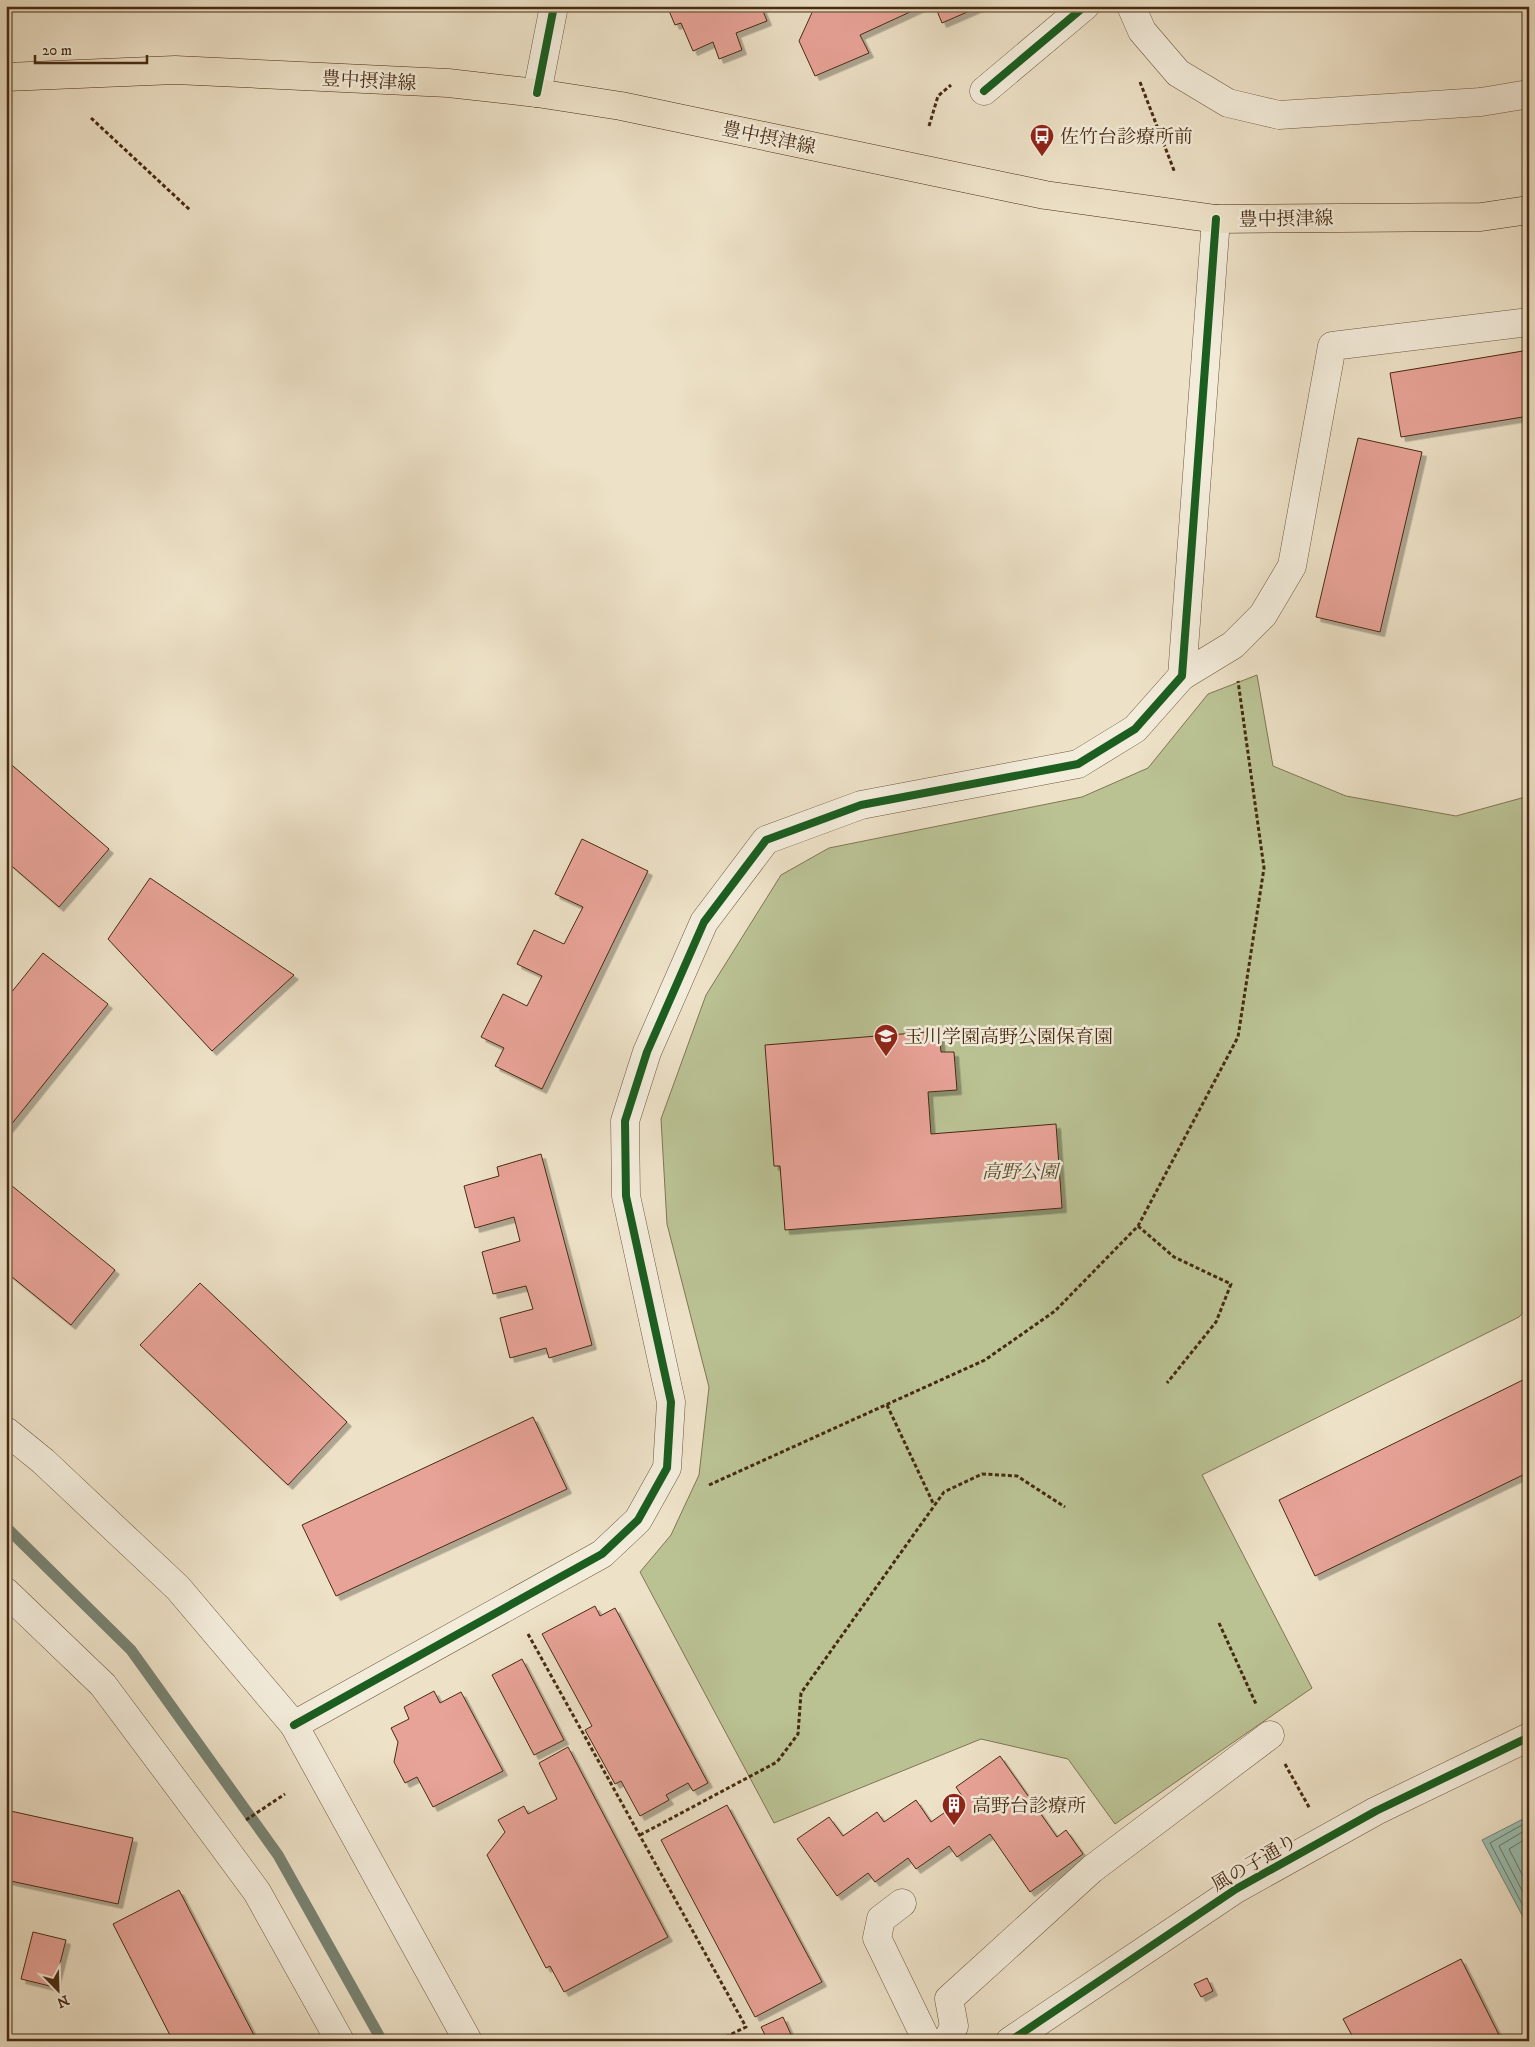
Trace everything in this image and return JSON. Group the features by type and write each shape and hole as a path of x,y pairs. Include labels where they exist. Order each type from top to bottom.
{"main road":[{"name":"豊中摂津線","path":"6,77 175,70 448,84 537,93 621,106 1045,195 1216,219 1481,217 1529,210"}],"street":[{"path":"537,93 554,6"},
{"path":"984,91 1085,6"},
{"path":"1131,6 1142,31 1178,73 1228,103 1279,115 1462,104 1529,94"},
{"path":"1182,676 1216,219"},
{"path":"294,1725 602,1554 638,1520 667,1468 671,1402 626,1196 625,1121 646,1052 704,922 766,840 861,805 1078,764 1135,729 1182,676 1233,646 1263,615 1292,566 1332,346 1529,322"},
{"path":"6,1431 43,1461 178,1588 294,1725 468,2041"},
{"path":"6,1592 103,1685 218,1839 257,1892 340,2041"},
{"path":"947,2041 954,2026 949,1999 1092,1869 1270,1735"},
{"name":"風の子通り","path":"1010,2041 1236,1889 1376,1811 1529,1737"},
{"path":"902,1903 881,1919 877,1938 927,2041"}],"path":[{"path":"1140,82 1175,173"},
{"path":"91,118 190,210"},
{"path":"709,1485 985,1360 1055,1311 1138,1226 1238,1037 1264,868 1233,646"},
{"path":"1138,1226 1174,1257 1231,1284 1216,1322 1167,1383"},
{"path":"887,1405 934,1506"},
{"path":"640,1835 777,1762 798,1734 801,1693 944,1492 982,1474 1017,1476 1066,1507"},
{"path":"1219,1623 1270,1735 1311,1811"},
{"path":"528,1633 746,2027 717,2041"},
{"path":"218,1839 285,1794"},
{"path":"730,2035 730,2041"},
{"path":"730,2035 737,2041"}],"green space":[{"name":"高野公園","path":"1257,675 1273,766 1346,796 1456,816 1529,796 1529,1306 1519,1317 1202,1475 1312,1688 1115,1824 1068,1759 981,1739 774,1823 640,1572 671,1535 699,1475 709,1387 667,1224 661,1119 706,995 781,875 829,848 1082,797 1148,768 1208,694"}],"water":[{"path":"1529,1816 1529,1928 1482,1840"}],"building":[{"path":"667,6 761,6 767,21 736,33 742,50 719,59 713,42 693,51 681,23 675,25"},
{"path":"815,6 923,6 860,35 869,53 815,76 799,41"},
{"path":"935,6 981,6 942,23"},
{"path":"1529,350 1529,416 1401,437 1390,373"},
{"path":"1358,438 1422,452 1380,632 1316,617"},
{"path":"6,760 109,849 59,907 6,861"},
{"path":"582,839 648,871 542,1089 495,1066 504,1048 481,1037 503,994 527,1006 542,976 517,964 534,930 564,944 583,907 555,894"},
{"path":"150,878 294,975 212,1051 108,939"},
{"path":"43,953 108,1004 6,1131 6,999"},
{"path":"939,1031 941,1052 954,1052 957,1090 928,1092 931,1134 1056,1124 1062,1208 785,1230 780,1166 774,1166 765,1045"},
{"path":"541,1154 592,1345 549,1358 546,1348 510,1358 500,1318 533,1309 526,1286 493,1294 482,1252 520,1241 514,1217 475,1228 464,1186 499,1176 497,1167"},
{"path":"6,1181 115,1270 71,1325 6,1272"},
{"path":"200,1283 347,1422 288,1485 140,1345"},
{"path":"1529,1377 1529,1472 1315,1576 1279,1500"},
{"path":"533,1417 567,1489 336,1596 302,1525"},
{"path":"595,1606 600,1616 615,1608 708,1783 693,1791 688,1783 666,1795 669,1800 640,1816 621,1781 615,1784 585,1730 592,1726 542,1634"},
{"path":"522,1659 564,1740 534,1755 492,1675"},
{"path":"434,1691 440,1703 461,1692 503,1771 433,1807 417,1777 405,1783 394,1762 398,1742 391,1728 409,1719 404,1707"},
{"path":"568,1747 668,1937 564,1992 550,1966 546,1968 487,1855 505,1832 498,1820 524,1806 528,1814 557,1799 539,1763"},
{"name":"高野台診療所","path":"1000,1756 1057,1837 1066,1830 1083,1854 1030,1892 990,1834 957,1857 949,1846 916,1869 908,1858 875,1882 868,1873 837,1896 797,1839 829,1817 843,1836 877,1812 884,1822 916,1800 931,1822 964,1799 956,1787"},
{"path":"727,1805 822,1982 755,2017 661,1840"},
{"path":"6,1810 133,1838 118,1904 6,1880"},
{"path":"179,1890 257,2041 173,2041 113,1924"},
{"path":"33,1932 66,1940 54,1987 21,1979"},
{"path":"1461,1959 1502,2041 1355,2041 1343,2019"},
{"path":"1207,1978 1213,1991 1201,1997 1194,1984"},
{"path":"783,2017 794,2041 754,2041 765,2035 761,2027"}],"waterway":[{"path":"6,1527 131,1650 278,1855 382,2041"}],"cycle path":[{"path":"537,93 554,6"},
{"path":"984,91 1085,6"},
{"path":"294,1725 602,1554 638,1520 667,1468 671,1402 626,1196 625,1121 647,1052 704,922 766,840 861,805 1078,764 1135,729 1182,676 1216,219"},
{"path":"1010,2041 1236,1889 1376,1811 1529,1737"}],"place":[{"name":"佐竹台診療所前","path":"1042,157"},
{"name":"玉川学園高野公園保育園","path":"886,1057"},
{"name":"高野台診療所","path":"954,1826"}]}
